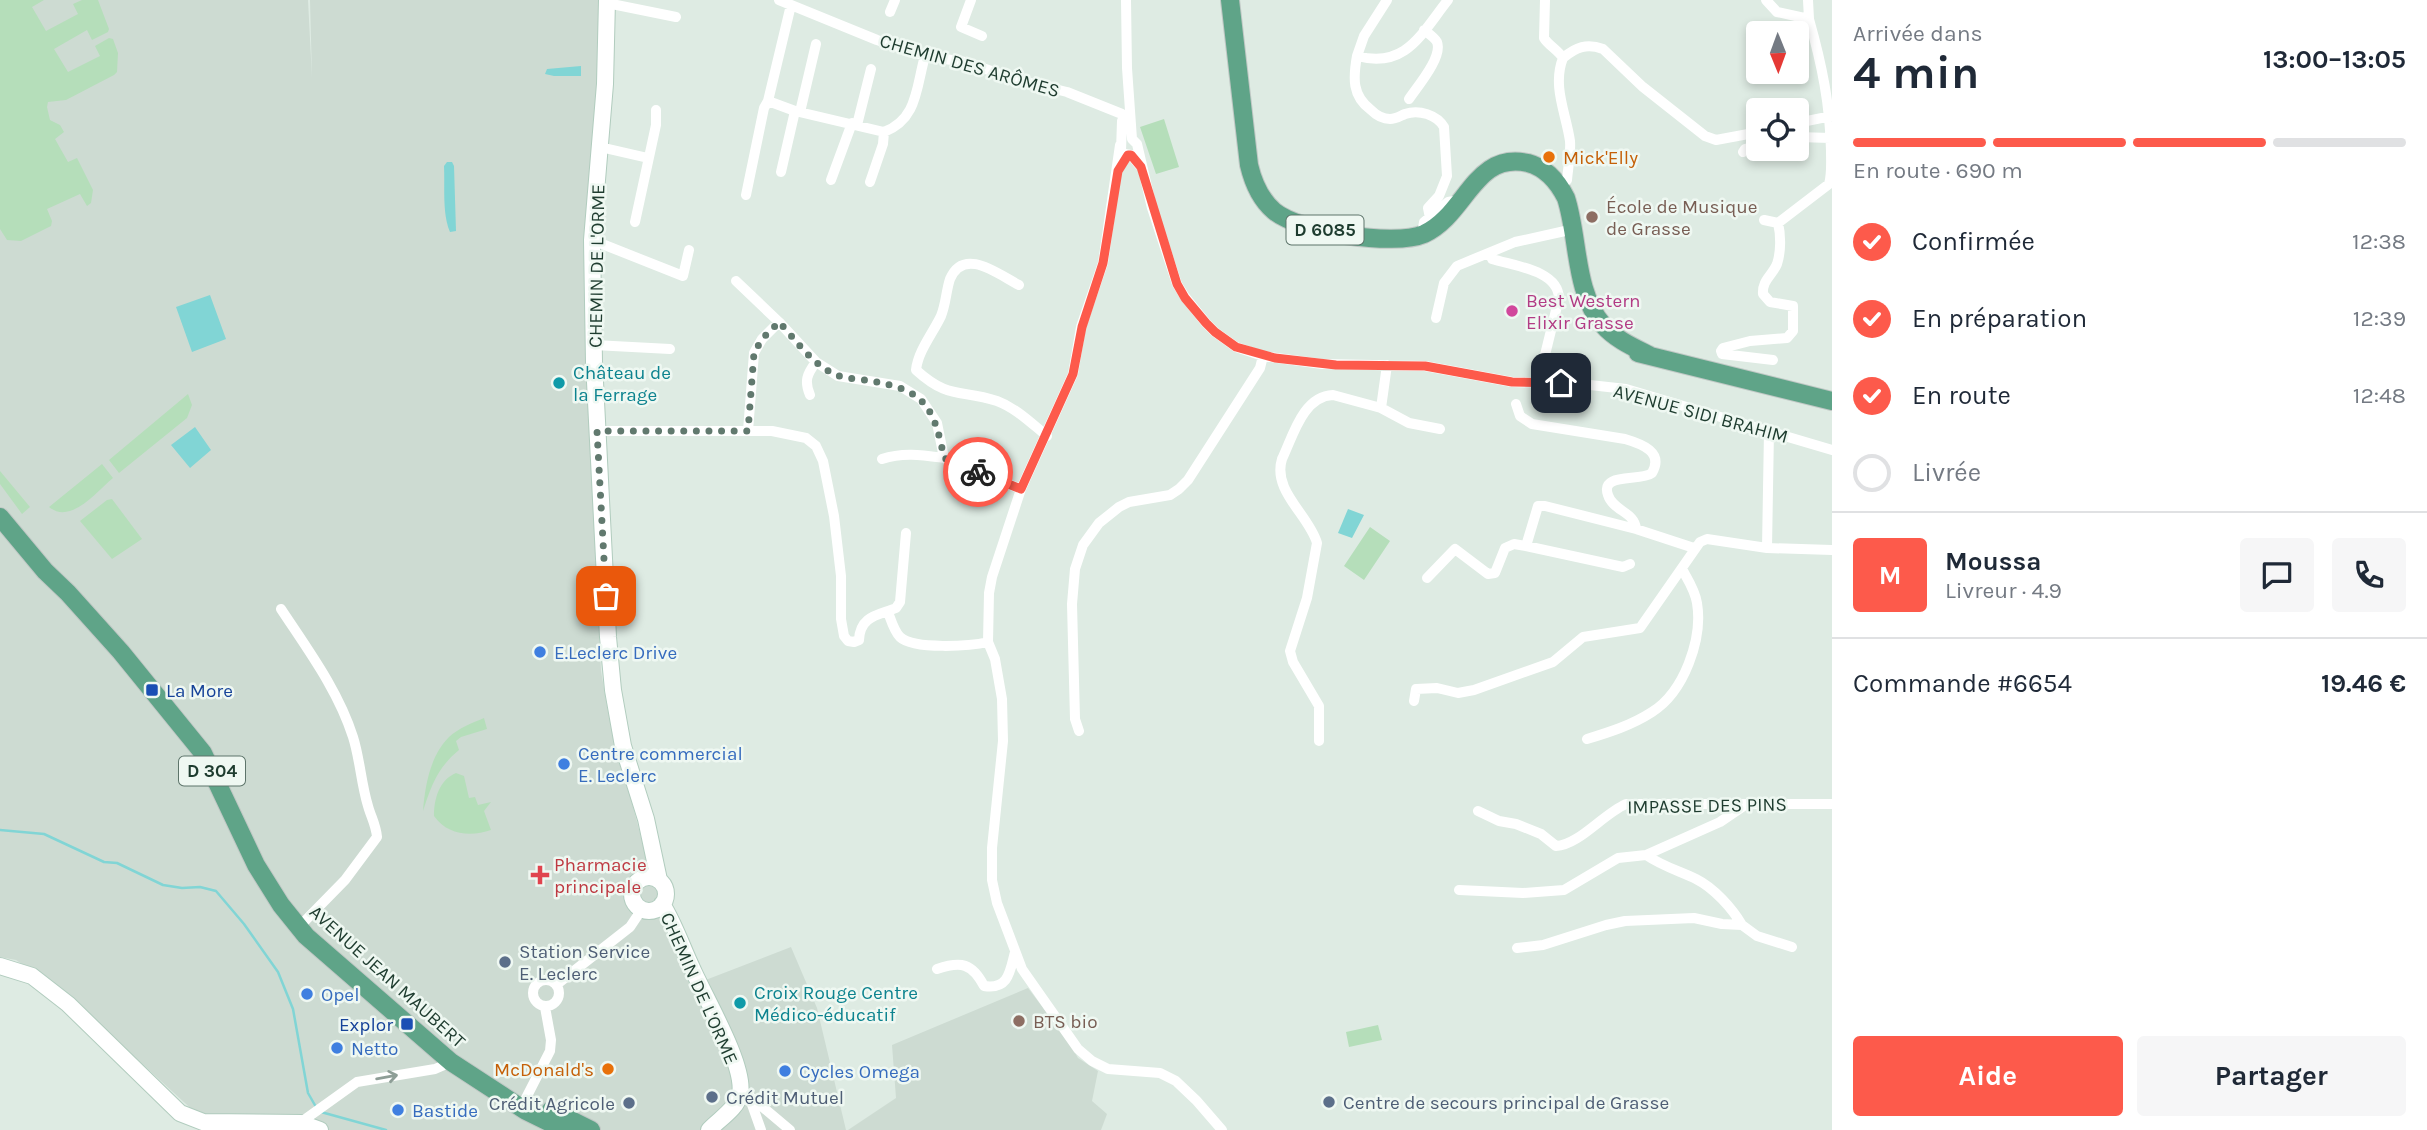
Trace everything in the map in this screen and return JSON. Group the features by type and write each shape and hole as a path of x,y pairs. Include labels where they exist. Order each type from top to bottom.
{"main road":[{"name":"D 6085","path":"1230,0 1249,165 1255,187 1273,210 1305,227 1383,239 1410,238 1444,221 1490,168 1510,162 1539,167 1560,187"},
{"path":"1560,187 1575,285 1597,330 1610,341 1635,353 1832,401"},
{"path":"1560,187 1570,211 1583,280 1591,304 1602,324 1625,343 1649,355"},
{"path":"1565,231 1570,232 1577,268 1583,280"},
{"name":"AVENUE JEAN MAUBERT","path":"0,502 68,593"},
{"name":"AVENUE JEAN MAUBERT","path":"0,517 169,710 203,753 256,865 281,905 299,927 317,946 452,1062 526,1111 565,1130"},
{"name":"AVENUE JEAN MAUBERT","path":"473,1075 591,1130"}],"street":[{"name":"CHEMIN DES ARÔMES","path":"779,0 877,40 925,56 965,62 1018,80 1068,92 1122,114"},
{"path":"890,12 895,0"},
{"path":"971,0 961,27 982,36"},
{"path":"1126,0 1129,146 1118,171 1103,263 1082,327 1073,374 1021,489 989,593 988,642 995,659 1002,699 1003,741 992,848 992,880 997,903 1015,952 1029,980 1060,1020 1078,1049 1092,1061 1108,1069 1160,1073 1176,1081 1222,1130"},
{"path":"1387,0 1364,36 1357,56 1354,82 1357,96 1365,106 1384,118 1391,119 1416,112 1440,121 1444,127 1447,176 1439,195 1427,208 1430,218"},
{"path":"1357,56 1375,61 1393,57 1410,46 1448,0"},
{"path":"1545,0 1544,38 1563,58 1559,89 1570,144 1567,180 1560,187"},
{"path":"1766,0 1777,12 1809,19"},
{"path":"1764,220 1778,223 1829,184 1832,175 1831,116 1825,76 1809,19 1808,0"},
{"path":"607,1 676,17"},
{"name":"CHEMIN DE L'ORME","path":"607,1 600,147 592,240 597,431 610,666 623,746 646,819 653,873"},
{"path":"746,195 764,108 768,102 791,5"},
{"path":"1409,99 1430,70 1437,48 1436,41 1424,30"},
{"path":"781,172 816,44"},
{"path":"1563,58 1579,47 1596,46 1603,49 1643,87 1705,136 1716,140 1746,134"},
{"path":"768,102 884,132 896,127 910,112 925,56"},
{"path":"1127,68 1122,114 1129,146"},
{"path":"831,180 854,124 871,69"},
{"path":"635,222 656,125 656,110"},
{"path":"1809,121 1831,116"},
{"path":"870,182 883,144 884,132"},
{"path":"1809,137 1831,138"},
{"name":"AVENUE SIDI BRAHIM","path":"1129,146 1141,167 1172,270 1185,298 1226,341 1263,356 1336,365 1425,366 1512,382 1581,384 1626,389 1832,450"},
{"path":"600,147 648,158"},
{"path":"1743,152 1746,149"},
{"path":"1422,234 1421,226 1448,202 1463,200"},
{"path":"1773,360 1730,356 1722,354 1721,351 1723,348 1750,341 1787,338 1793,331 1793,306 1770,302 1763,294 1764,282 1779,257 1778,223"},
{"path":"1436,318 1444,283 1452,271 1515,242 1565,231"},
{"path":"592,240 683,276 689,250"},
{"path":"1490,253 1492,260 1548,277 1559,289 1541,383"},
{"path":"1019,285 976,263 967,262 960,266 951,277 942,313 917,361 916,370 949,393 995,401 1013,408 1047,436"},
{"path":"736,281 816,362 838,376 900,386 921,399 937,423 944,458"},
{"path":"748,431 754,353 762,339 779,322"},
{"path":"594,345 670,349"},
{"path":"1079,731 1075,719 1072,604 1075,569 1083,545 1100,523 1119,507 1129,502 1170,495 1188,480 1260,368 1263,356"},
{"path":"810,395 806,386 808,373 816,362"},
{"path":"1381,408 1387,365"},
{"path":"1319,741 1319,706 1293,662 1290,651 1307,598 1317,543 1280,481 1279,467 1309,404 1325,396 1381,408 1409,423 1440,429"},
{"path":"1516,404 1520,416 1532,424 1625,439 1652,452 1656,462 1652,473 1641,478 1615,479 1607,489 1612,502 1633,519 1636,529"},
{"path":"597,431 790,433 806,438 816,446 823,461 834,516 841,576 841,619 844,636 848,641 859,640 859,632 873,615 888,612 900,602 906,533"},
{"path":"1767,548 1769,431"},
{"path":"881,459 915,454 944,458 1021,489"},
{"path":"1526,546 1538,506 1545,506 1636,529 1694,548"},
{"path":"1414,701 1416,690 1437,688 1450,693 1467,692 1553,662 1583,637 1640,628 1694,548 1707,539 1767,548 1832,550"},
{"path":"1427,578 1452,550 1458,550 1491,575 1495,573 1505,548 1514,544 1623,566 1630,564"},
{"path":"1587,739 1625,727 1653,712 1670,696 1690,663 1698,629 1698,613 1693,588 1682,569"},
{"path":"281,609 324,674 346,715 377,836 345,880 299,927"},
{"path":"888,612 901,637 909,642 950,646 988,642"},
{"name":"IMPASSE DES PINS","path":"1478,811 1499,821 1517,824 1541,834 1556,846 1571,843 1605,816 1626,804 1832,804"},
{"path":"1459,890 1523,893 1564,890 1618,858 1646,855 1720,822 1745,805"},
{"path":"1646,855 1664,866 1699,880 1734,910 1742,925 1757,936 1792,947"},
{"path":"653,873 666,894 662,904 653,910 642,909 634,902 632,891 637,882 653,873"},
{"name":"CHEMIN DE L'ORME","path":"662,904 672,920 721,1030 744,1091 730,1110 709,1130"},
{"path":"556,985 630,927 642,909"},
{"path":"1517,947 1543,945 1625,921 1694,918 1742,925"},
{"path":"937,970 954,964 967,966 977,973 984,986 993,988 1002,985 1007,978 1015,952"},
{"path":"0,965 32,976 68,1004 180,1113 203,1122 320,1130"},
{"path":"545,980 556,985 558,999 552,1005 540,1006 533,999 534,986 545,980"},
{"path":"545,1007 551,1040 550,1051 526,1098 529,1107 571,1130"},
{"path":"296,1128 357,1082 435,1069 452,1062"},
{"path":"744,1091 759,1109 790,1130"},
{"path":"730,1110 746,1107 759,1109"},
{"path":"759,1109 761,1130"}],"shaded area":[{"path":"0,0 308,0 312,78 310,0 598,0 598,92 585,221 597,597 601,671 608,712 641,837 703,981 791,947 817,1008 846,1130 291,1130 198,1115 65,993 16,960 0,957"},
{"path":"1028,988 1078,1058 1098,1071 1092,1101 1107,1114 1101,1130 848,1130 896,1098 892,1045"}],"green space":[{"path":"0,0 44,0 32,7 46,31 78,14 73,4 82,0 98,0 108,32 92,40 87,30 54,49 68,72 100,56 95,46 109,38 113,39 118,53 117,72 114,75 66,100 48,102 47,107 50,120 60,125 64,132 55,139 68,162 77,158 93,190 91,203 87,206 80,194 47,209 52,221 51,226 21,241 7,240 0,229"},
{"path":"1164,119 1179,167 1156,174 1140,127"},
{"path":"188,394 192,405 187,418 119,473 109,460"},
{"path":"102,464 113,478 92,498 66,512 49,507"},
{"path":"0,471 30,507 22,514 0,484"},
{"path":"112,499 142,539 112,559 80,521"},
{"path":"1370,527 1390,541 1364,580 1344,566"},
{"path":"484,718 487,729 456,741 459,750 436,778 423,811 425,792 437,753 457,731"},
{"path":"456,773 464,776 469,798 475,797 478,805 491,802 484,811 491,830 460,833 452,831 434,816 435,803 442,785"},
{"path":"1378,1025 1382,1040 1349,1047 1346,1032"}],"water":[{"path":"581,66 581,76 545,74 547,69"},
{"path":"447,162 452,162 454,166 456,231 450,232 444,200 444,166"},
{"path":"210,295 226,339 192,352 176,307"},
{"path":"195,427 211,450 190,468 171,445"},
{"path":"1348,509 1364,515 1352,538 1338,533"}],"waterway":[{"path":"0,830 44,834 104,862 117,863 163,885 200,887 216,891 244,924 278,972 293,1009 308,1093 316,1107"},
{"path":"321,1112 386,1130"}],"way so far":[{"path":"606,596 597,431 748,431 754,353 762,339 779,322 816,362 838,376 900,386 921,399 937,423 944,458 978,472"}],"place":[{"name":"Mick'Elly","path":"1549,157"},
{"name":"École de Musique de Grasse","path":"1592,217"},
{"name":"Best Western Elixir Grasse","path":"1512,311"},
{"name":"Château de la Ferrage","path":"559,383"},
{"name":"E.Leclerc Drive","path":"540,652"},
{"name":"La More","path":"152,690"},
{"name":"Centre commercial E. Leclerc","path":"564,764"},
{"name":"Pharmacie principale","path":"540,875"},
{"name":"Station Service E. Leclerc","path":"505,962"},
{"name":"Opel","path":"307,994"},
{"name":"Croix Rouge Centre Médico-éducatif","path":"740,1003"},
{"name":"BTS bio","path":"1019,1021"},
{"name":"Explor","path":"407,1024"},
{"name":"Netto","path":"337,1048"},
{"name":"McDonald's","path":"608,1069"},
{"name":"Cycles Omega","path":"785,1071"},
{"name":"Crédit Mutuel","path":"712,1097"},
{"name":"Centre de secours principal de Grasse","path":"1329,1102"},
{"name":"Crédit Agricole","path":"629,1103"},
{"name":"Bastide","path":"398,1110"}],"route":[{"path":"978,472 1021,489 1047,436 1073,374 1082,327 1103,263 1118,171 1128,155 1141,167 1177,284 1197,313 1215,332 1236,347 1263,356 1336,365 1425,366 1512,382 1561,383"}]}
